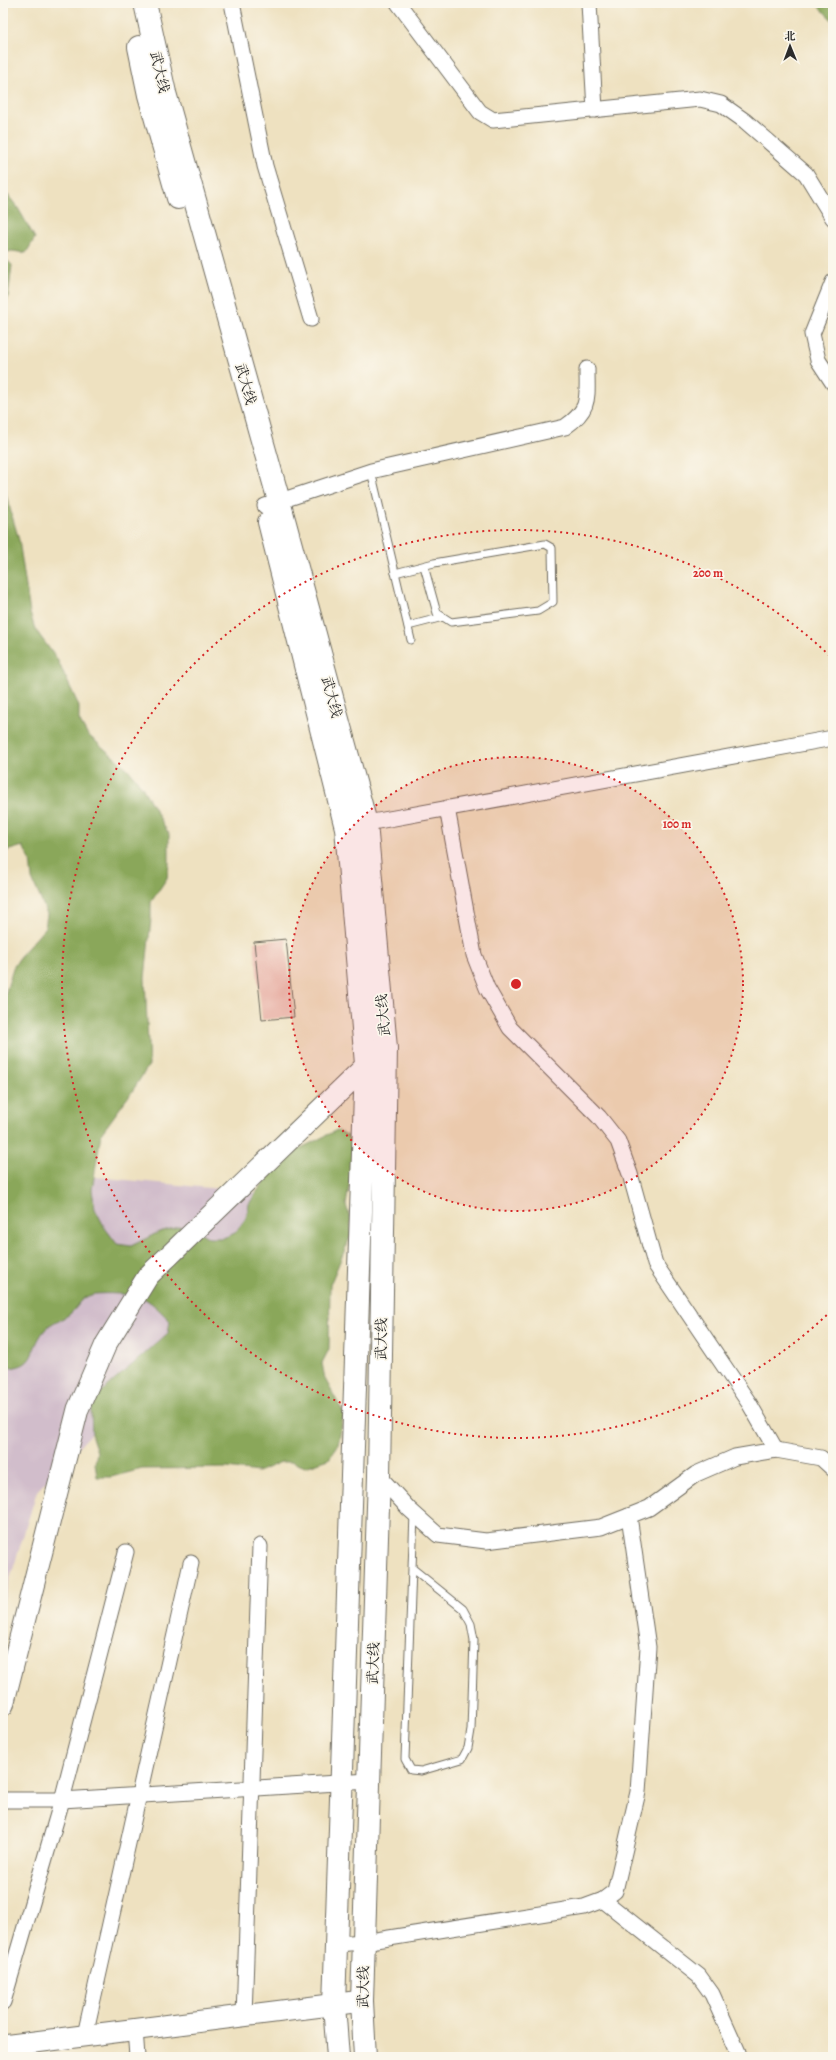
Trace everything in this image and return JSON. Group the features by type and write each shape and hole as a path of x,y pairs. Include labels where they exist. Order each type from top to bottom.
{"highway":[{"name":"武大线","path":"131,3 149,95 272,503"},
{"name":"武大线","path":"145,3 165,93 356,825 386,1048 379,1476 362,2002 366,2057"},
{"name":"武大线","path":"338,2057 334,2005 366,1064 356,825"}],"street":[{"path":"232,3 265,166 311,319"},
{"path":"398,3 480,112 493,120 700,99 721,104 745,121 806,174 833,218"},
{"path":"589,3 595,110"},
{"path":"833,282 812,334 818,360 833,383"},
{"path":"272,503 371,470 565,427 578,418 587,402 587,369"},
{"path":"356,825 833,738"},
{"path":"447,808 474,955 487,988 510,1028 599,1117 618,1141 630,1174 655,1264 749,1403 776,1450"},
{"path":"5,1695 78,1409 106,1344 148,1276 366,1064 386,1048"},
{"path":"379,1476 414,1514 438,1535 486,1541 601,1527 649,1508 696,1474 735,1457 776,1450 821,1458 833,1469"},
{"path":"336,1944 364,1942 584,1907 603,1900 615,1891 638,1792 648,1647 630,1516"},
{"path":"244,2016 260,1546"},
{"path":"3,2002 62,1800 126,1552"},
{"path":"86,2036 141,1794 191,1563"},
{"path":"3,1800 62,1800 369,1781"},
{"path":"603,1900 699,1976 712,1994 738,2052 738,2057"},
{"path":"3,2046 362,2002"},
{"path":"135,2029 137,2057"}],"lane":[{"path":"371,470 411,640"},
{"path":"395,573 424,566 545,544 552,548 553,602 538,611 451,622 437,613 424,566"},
{"path":"408,626 443,617"},
{"path":"412,1568 463,1609 471,1624 474,1640 471,1730 468,1748 462,1759 420,1771 411,1770 405,1759 412,1568 414,1514"}],"shaded area":[{"path":"3,1168 315,1198 37,1491 3,1602"}],"green space":[{"path":"815,3 833,3 833,21"},
{"path":"3,189 18,208 35,238 26,253 12,251 3,253"},
{"path":"3,256 12,265 8,298 3,308"},
{"path":"3,484 19,540 30,613 35,629 57,659 79,706 79,720 87,734 128,769 142,787 169,834 169,864 167,878 151,902 151,919 145,978 149,1065 131,1093 101,1134 92,1190 95,1209 105,1228 117,1244 131,1246 159,1232 178,1227 195,1229 209,1238 223,1238 235,1233 246,1218 249,1204 281,1161 293,1152 337,1130 351,1137 354,1155 346,1205 351,1221 351,1235 330,1285 329,1349 322,1363 325,1379 344,1414 338,1445 329,1459 305,1467 293,1462 281,1462 258,1472 227,1468 142,1469 111,1477 97,1477 95,1463 97,1452 92,1437 91,1409 98,1395 168,1333 170,1321 152,1303 141,1297 110,1294 95,1294 88,1296 82,1300 71,1313 51,1324 44,1331 27,1362 14,1367 3,1368 3,1002 13,968 22,954 45,928 47,914 32,879 30,860 23,846 3,852"}],"building":[{"path":"286,939 294,1017 262,1020 254,942"}]}
